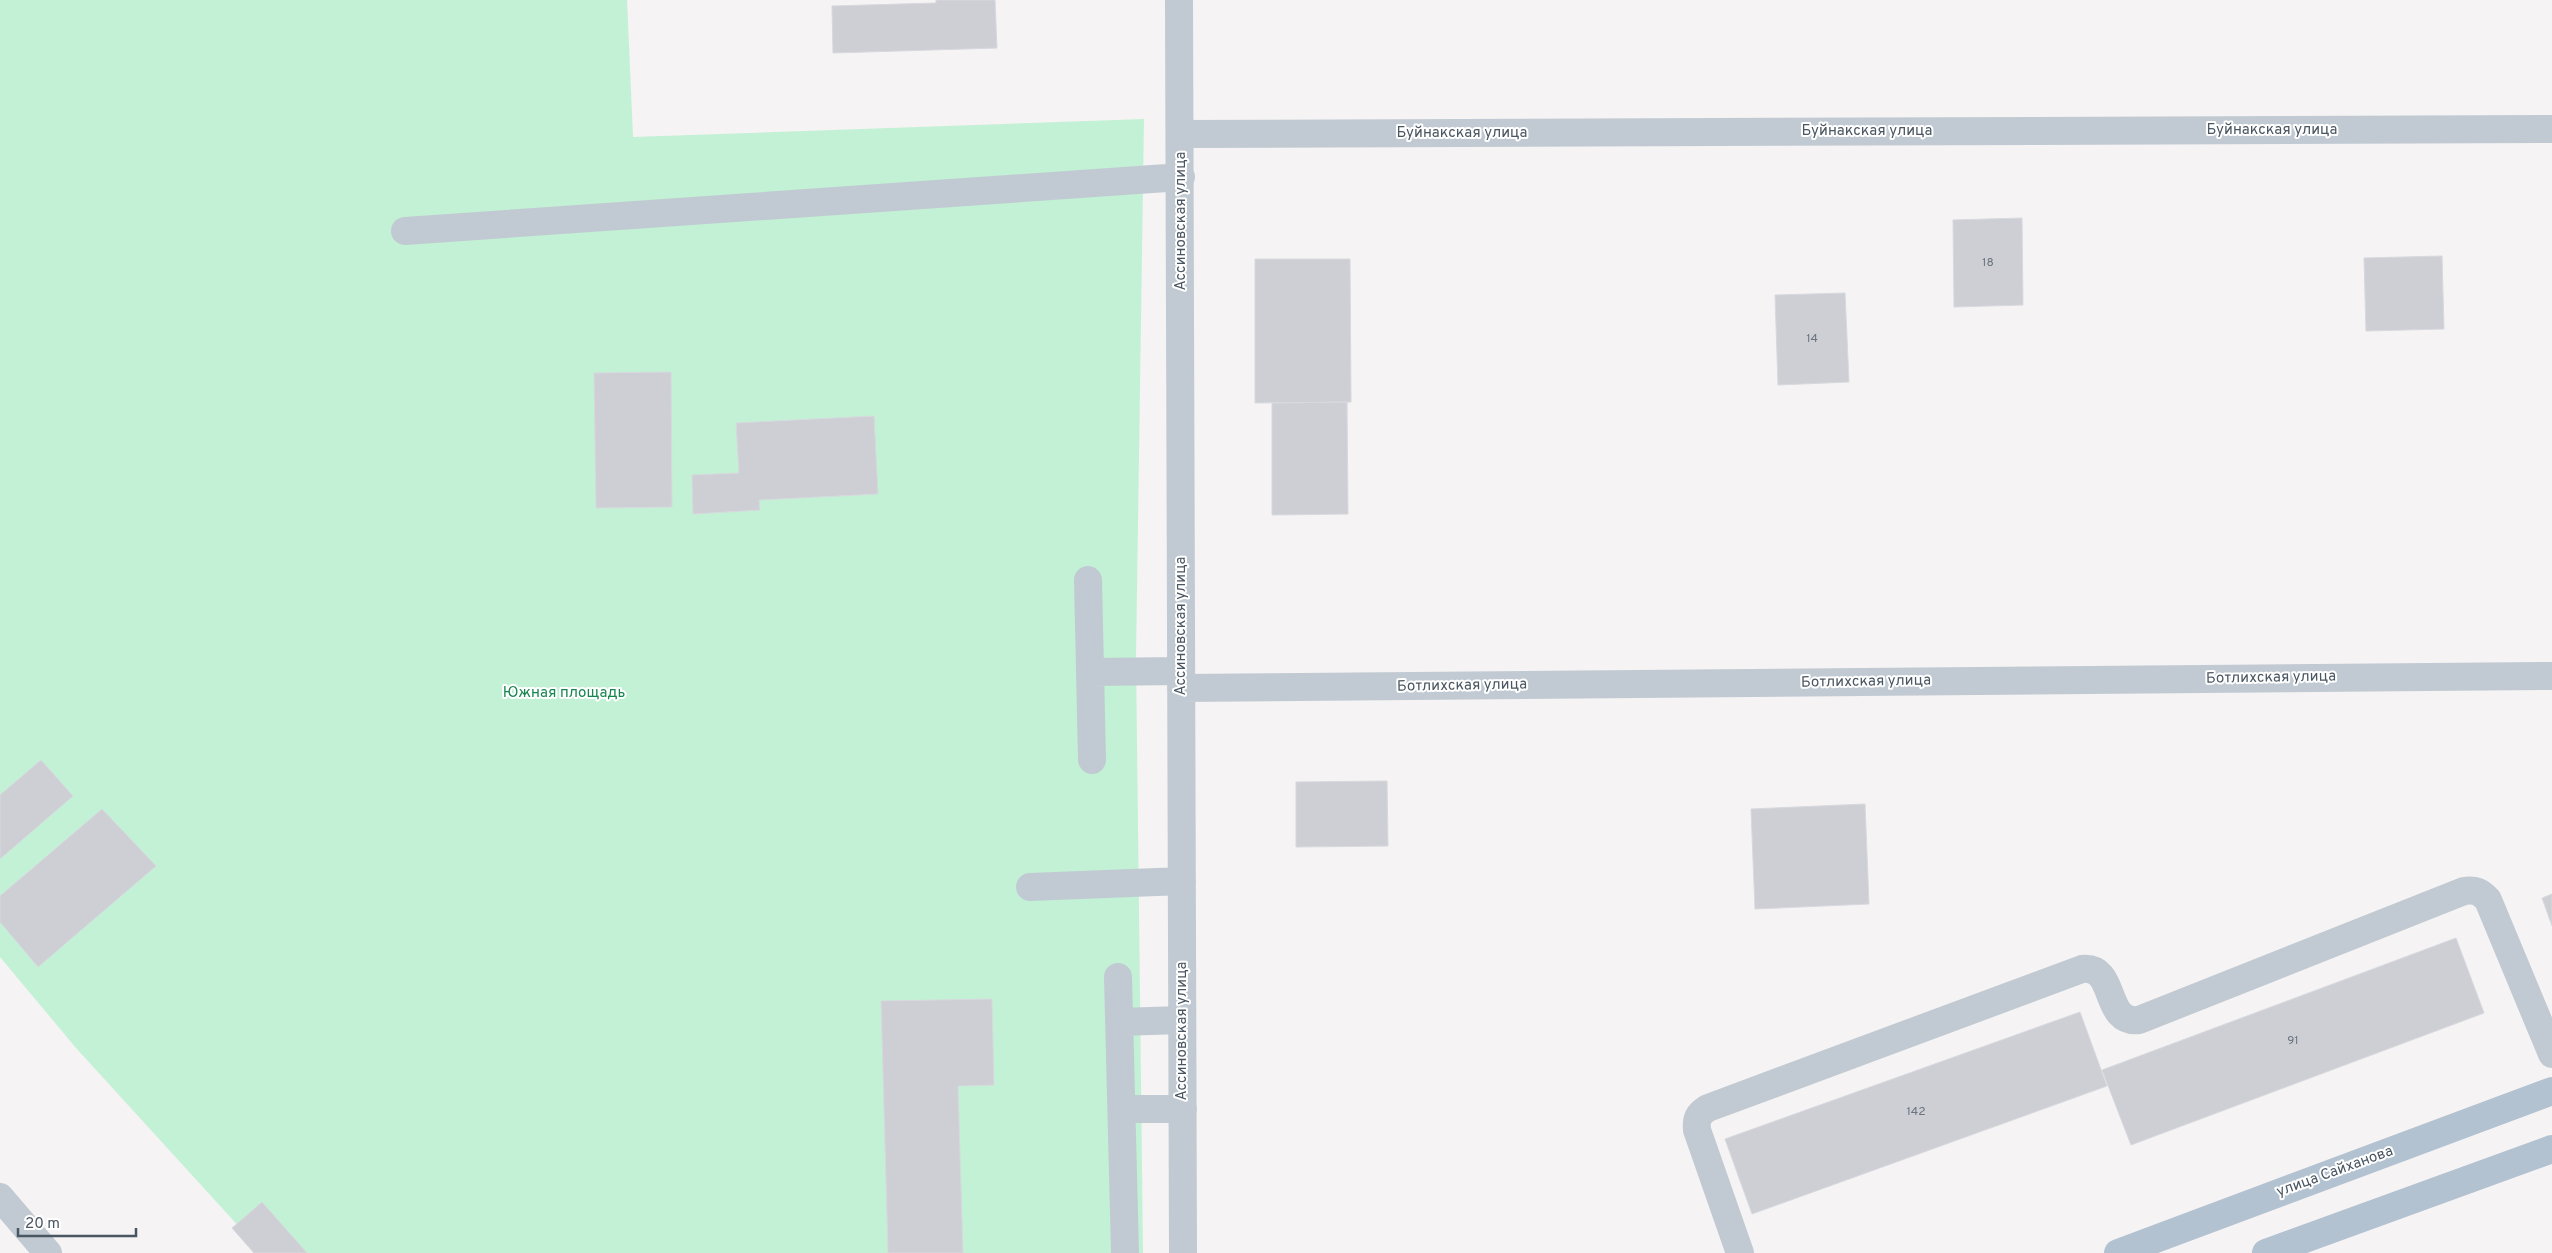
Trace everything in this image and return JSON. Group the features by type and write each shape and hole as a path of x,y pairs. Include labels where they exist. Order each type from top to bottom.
{"main road":[{"name":"улица Сайханова","path":"2118,1253 2552,1091"},
{"path":"2266,1253 2552,1149"}],"street":[{"name":"Ассиновская улица","path":"1179,0 1181,134 1183,1253"},
{"name":"Буйнакская улица","path":"1181,134 2552,129"},
{"path":"405,231 1181,177"},
{"path":"1088,580 1092,760"},
{"name":"Ботлихская улица","path":"1090,672 1181,679 2552,676"},
{"path":"1030,887 1182,881"},
{"path":"1740,1253 1697,1130 1696,1120 1700,1112 2082,969 2091,968 2099,972 2121,1018 2130,1021 2139,1020 2464,891 2473,890 2482,893 2488,900 2552,1054"},
{"path":"1118,977 1125,1253"},
{"path":"1119,1022 1182,1020"},
{"path":"1122,1109 1183,1109"},
{"path":"0,1197 48,1253"}],"green space":[{"name":"Южная площадь","path":"0,0 627,0 633,137 1144,119 1136,657 1143,1253 263,1253 76,1048 0,957"}],"building":[{"path":"936,0 995,0 997,48 833,53 832,6 936,3"},
{"path":"2022,218 2023,305 1954,307 1953,220"},
{"path":"2442,256 2444,329 2366,331 2364,258"},
{"path":"1255,259 1350,259 1351,402 1255,403"},
{"path":"1845,293 1849,382 1778,385 1775,295"},
{"path":"671,372 672,507 596,508 594,373"},
{"path":"1347,402 1348,514 1272,515 1272,403"},
{"path":"874,416 878,494 759,500 760,510 693,514 692,475 739,473 736,423"},
{"path":"41,760 73,796 0,859 0,795"},
{"path":"1387,781 1388,846 1296,847 1296,782"},
{"path":"1865,804 1869,904 1755,909 1751,809"},
{"path":"102,809 156,866 38,967 0,922 0,896"},
{"path":"2552,894 2552,926 2542,898"},
{"path":"2456,938 2484,1013 2131,1145 2102,1070"},
{"path":"992,999 994,1085 958,1086 963,1253 888,1253 881,1001"},
{"path":"2080,1012 2107,1086 1752,1214 1725,1139"},
{"path":"262,1202 307,1253 254,1253 232,1228"}]}
